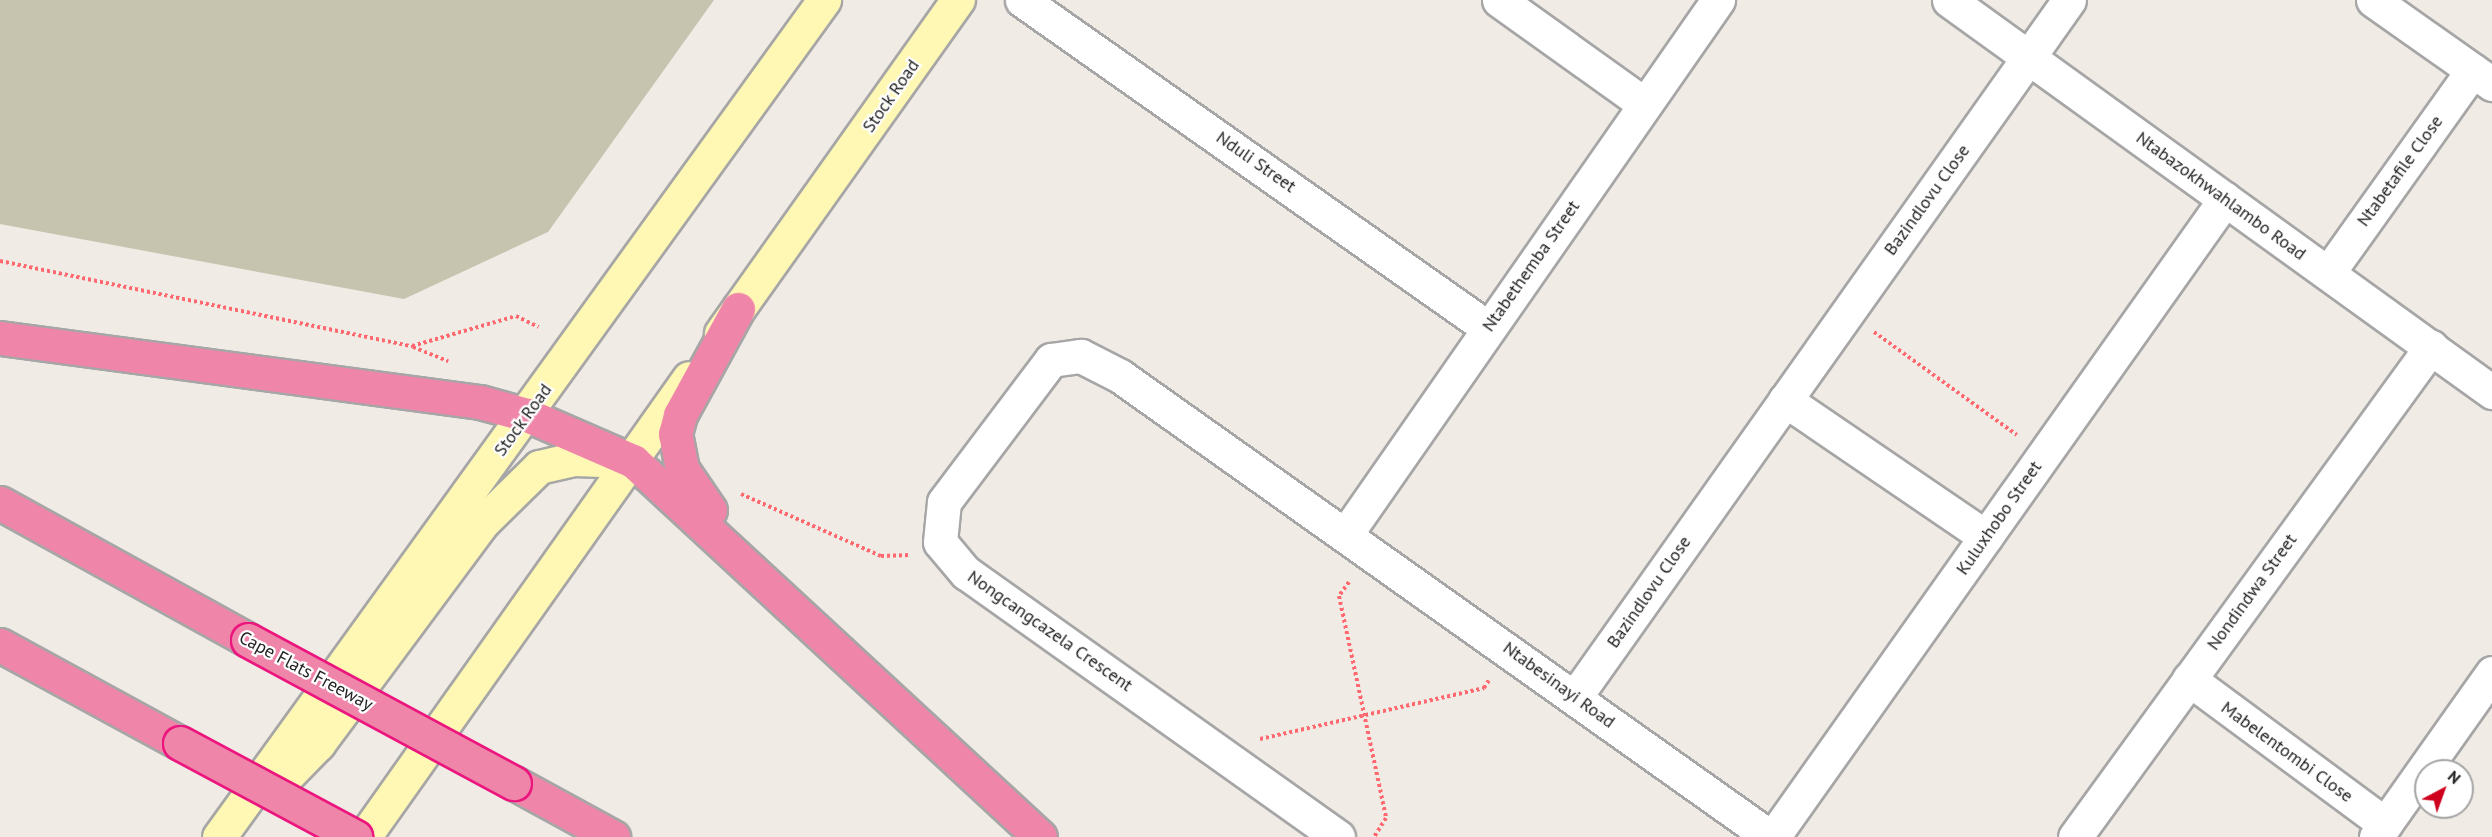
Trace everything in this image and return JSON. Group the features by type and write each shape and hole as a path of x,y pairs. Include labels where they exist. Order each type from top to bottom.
{"highway":[{"path":"738,309 680,415 675,434 682,469 695,495 1048,837"},
{"path":"0,338 480,402 527,415 633,461 1040,837"},
{"name":"Cape Flats Freeway","path":"0,503 613,837"},
{"path":"0,645 355,837"}],"main road":[{"name":"Stock Road","path":"219,837 527,415 824,0"},
{"name":"Stock Road","path":"364,837 958,0"},
{"path":"227,837 318,744 482,523 539,467 574,459 633,461"}],"street":[{"name":"Nduli Street","path":"1022,0 1488,328"},
{"path":"1499,0 1644,104"},
{"name":"Ntabethemba Street","path":"1358,543 1488,328 1718,0"},
{"name":"Ntabazokhwahlambo Road","path":"1949,0 2492,392"},
{"name":"Bazindlovu Close","path":"1575,697 2069,0"},
{"name":"Ntabetafile Close","path":"2328,273 2482,77 2373,0"},
{"name":"Kuluxhobo Street","path":"1772,837 2225,199"},
{"name":"Nondindwa Street","path":"2075,837 2431,347"},
{"path":"940,542 944,502 1039,370 1064,354 1098,362 1358,543"},
{"path":"1785,400 1986,537"},
{"name":"Nongcangcazela Crescent","path":"940,542 966,573 1338,837"},
{"name":"Ntabesinayi Road","path":"1358,543 1772,837"},
{"name":"Mabelentombi Close","path":"2189,679 2381,831 2492,673"}],"path":[{"path":"0,261 412,346 458,368"},
{"path":"1847,313 2044,454"},
{"path":"412,346 516,316 539,327"},
{"path":"732,490 881,556 920,554 940,542"},
{"path":"1358,543 1340,596 1386,818 1374,837"},
{"path":"1233,761 1251,741 1484,688 1511,651"}],"shaded area":[{"path":"0,0 714,0 548,232 404,299 0,224"}]}
